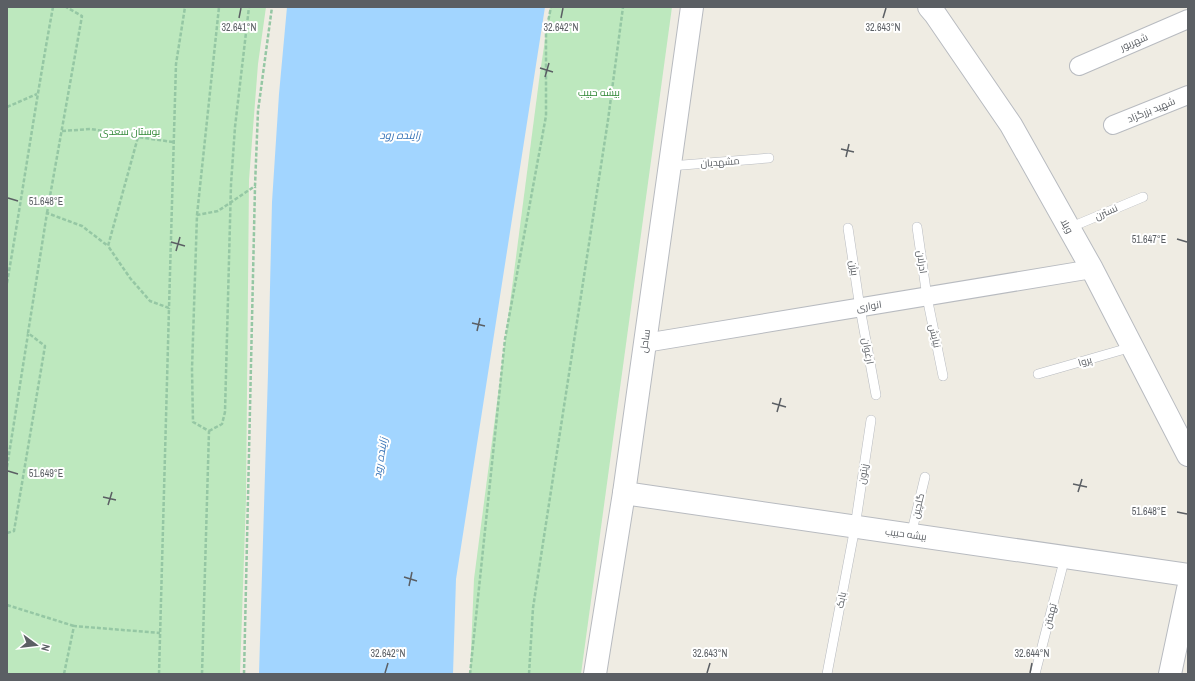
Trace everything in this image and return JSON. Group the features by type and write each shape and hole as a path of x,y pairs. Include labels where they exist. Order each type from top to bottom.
{"street":[{"name":"ساحل","path":"595,674 624,493 692,7"},
{"name":"ویلا","path":"929,7 1011,125 1092,269 1188,455"},
{"name":"شهریور","path":"1079,66 1188,19"},
{"name":"شهید بزرگزاد","path":"1113,125 1188,95"},
{"name":"انواری","path":"645,343 1092,269"},
{"name":"بیشه حبیب","path":"624,493 1188,575"},
{"path":"1170,674 1188,589"}],"lane":[{"name":"مشهدیان","path":"670,166 769,158"},
{"name":"نسترن","path":"1069,228 1143,197"},
{"name":"ادرلان","path":"917,227 927,296"},
{"name":"بیژن","path":"848,228 860,308"},
{"name":"نیایش","path":"927,296 943,376"},
{"name":"ارغوان","path":"860,308 876,395"},
{"name":"پروا","path":"1038,374 1132,347"},
{"name":"زیتون","path":"855,527 871,420"},
{"name":"گلچین","path":"911,535 925,477"},
{"name":"بابک","path":"827,674 855,527"},
{"name":"تهمتن","path":"1035,674 1065,557"}],"path":[{"path":"7,283 26,174 37,93 52,7"},
{"path":"7,467 47,213 82,16 66,7"},
{"path":"159,674 176,64 185,7"},
{"path":"209,431 193,422 192,369 198,215 219,7"},
{"path":"209,431 222,424 225,412 231,203 235,127 249,7"},
{"path":"244,674 258,111 272,7"},
{"path":"470,674 505,339 546,116 546,32 551,7"},
{"path":"529,674 533,608 608,120 623,7"},
{"path":"7,107 37,93"},
{"path":"62,131 91,129 173,142"},
{"path":"108,246 138,137"},
{"path":"198,215 218,211 256,186"},
{"path":"47,213 82,226 108,246 130,278 150,301 169,308"},
{"path":"7,533 14,531 45,346 28,333"},
{"path":"202,674 209,431"},
{"path":"7,605 74,626 160,633"},
{"path":"64,674 74,626"}],"green space":[{"name":"بوستان سعدی","path":"7,7 266,7 258,64 249,180 246,499 240,674 7,674"},
{"name":"بیشه حبیب","path":"550,7 672,7 581,674 470,674 474,579 540,73"}],"water":[{"name":"زاینده رود","path":"287,7 545,7 456,579 453,674 259,674 272,202 279,94"}]}
